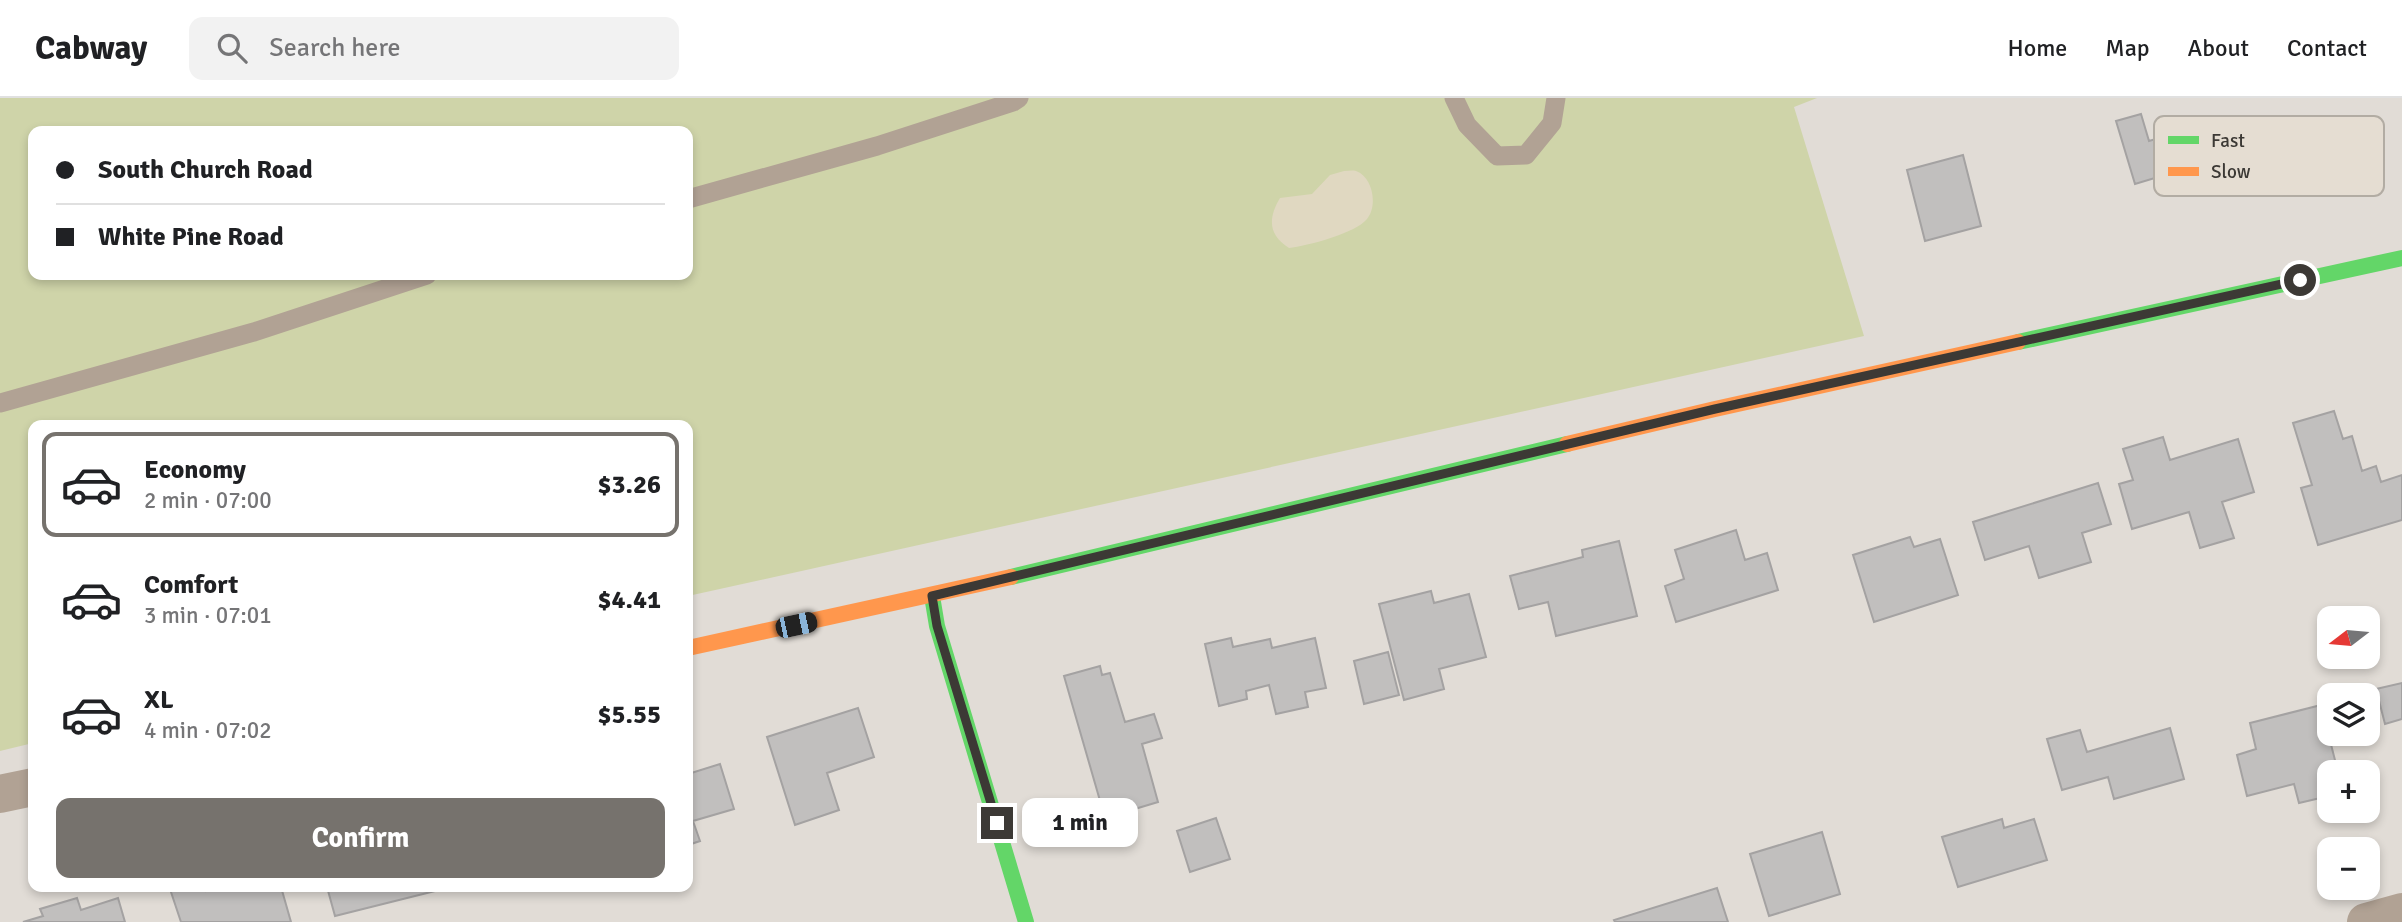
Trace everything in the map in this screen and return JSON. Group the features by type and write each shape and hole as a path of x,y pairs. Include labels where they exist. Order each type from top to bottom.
{"street":[{"path":"693,647 932,596 1715,409 2402,258"},
{"path":"932,596 937,626 1026,922"},
{"path":"0,794 28,788"},
{"path":"2366,922 2402,912"}],"lane":[{"path":"693,198 877,146 1019,98"},
{"path":"1454,98 1467,125 1497,156 1526,155 1552,123 1556,98"},
{"path":"0,403 254,332 412,280"}],"green space":[{"path":"0,98 1817,98 1794,107 1864,336 693,595 693,420 28,420 28,744 0,751"}],"sand":[{"path":"1344,171 1362,174 1370,185 1373,200 1367,219 1353,229 1319,242 1289,248 1282,243 1272,226 1273,212 1280,198 1312,194 1330,175"}],"building":[{"path":"2141,114 2149,141 2154,140 2154,178 2135,184 2116,121"},
{"path":"1963,155 1981,226 1925,241 1907,170"},
{"path":"2334,411 2343,439 2352,436 2362,471 2376,466 2381,482 2402,475 2402,520 2318,545 2301,488 2312,485 2293,423"},
{"path":"2163,437 2170,460 2238,439 2254,492 2222,502 2234,538 2200,548 2189,512 2132,529 2119,484 2133,480 2123,449"},
{"path":"2098,483 2111,524 2082,533 2091,562 2039,578 2029,546 1985,560 1973,522"},
{"path":"1736,530 1745,560 1767,553 1778,590 1676,622 1665,586 1684,579 1675,550"},
{"path":"1910,537 1914,547 1940,539 1958,595 1874,622 1853,555"},
{"path":"1619,541 1637,616 1556,636 1548,602 1519,609 1510,576 1583,557 1582,550"},
{"path":"1431,591 1434,603 1469,594 1486,657 1439,669 1444,689 1404,700 1379,604"},
{"path":"1231,638 1233,647 1270,639 1272,648 1315,638 1326,688 1305,692 1308,707 1276,714 1269,685 1246,691 1247,699 1219,706 1205,644"},
{"path":"1388,652 1399,695 1364,704 1354,661"},
{"path":"1100,666 1102,675 1110,673 1125,722 1154,714 1162,738 1142,744 1158,802 1105,818 1064,676"},
{"path":"2402,683 2402,719 2385,724 2380,705 2380,688"},
{"path":"2317,706 2317,746 2331,746 2335,760 2317,760 2317,799 2299,803 2294,784 2247,796 2237,755 2256,749 2250,723"},
{"path":"858,708 874,757 827,773 839,810 795,825 767,737"},
{"path":"2170,728 2184,779 2114,799 2108,777 2062,790 2047,739 2080,730 2087,752"},
{"path":"720,764 734,809 693,821 693,772"},
{"path":"1216,818 1230,859 1190,872 1177,831"},
{"path":"2002,819 2004,828 2034,819 2047,860 1958,887 1942,837"},
{"path":"693,821 700,841 693,843"},
{"path":"1822,832 1840,894 1769,916 1750,854"},
{"path":"1717,888 1728,922 1614,920"},
{"path":"171,892 282,892 291,922 181,922"},
{"path":"328,892 431,892 335,916"},
{"path":"77,898 81,910 118,898 125,922 23,922 43,916 40,909"}],"traffic: fast":[{"path":"2018,342 2402,258"},
{"path":"1011,577 1567,444"},
{"path":"932,596 937,626 1026,922"}],"traffic: slow":[{"path":"1567,444 2018,342"},
{"path":"693,647 1011,577"}],"route":[{"path":"997,823 937,626 932,596 1715,409 2300,280"}]}
